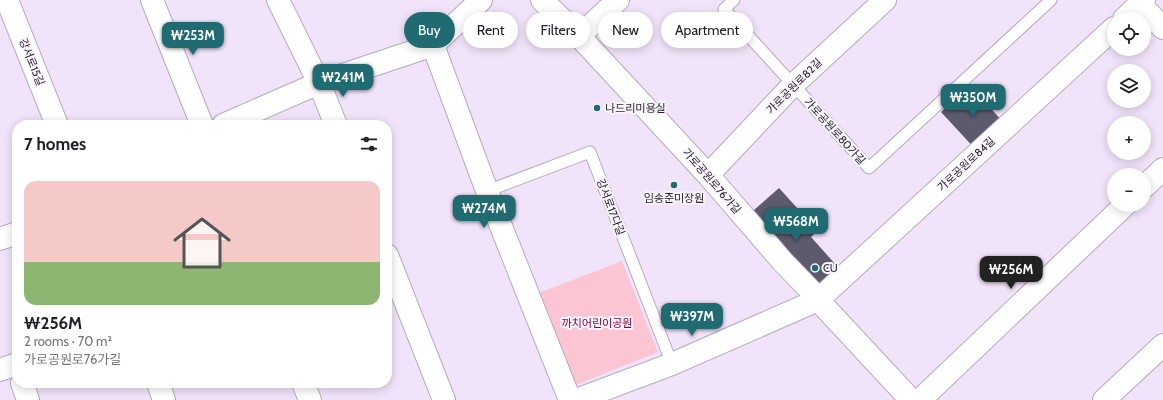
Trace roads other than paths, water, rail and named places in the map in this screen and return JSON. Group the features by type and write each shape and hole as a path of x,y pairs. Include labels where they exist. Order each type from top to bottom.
{"street":[{"name":"강서로15길","path":"7,0 55,120"},
{"path":"152,0 200,120"},
{"path":"278,0 319,83 334,120"},
{"path":"455,24 481,0"},
{"name":"가로공원로76가길","path":"542,0 554,12"},
{"path":"590,26 618,0"},
{"name":"가로공원로82길","path":"708,175 793,85 884,0"},
{"path":"1131,12 1142,2 1163,28"},
{"name":"가로공원로84길","path":"818,300 1107,34"},
{"path":"234,120 319,83 424,48"},
{"path":"434,48 487,191 570,400"},
{"name":"가로공원로76가길","path":"590,48 708,175 818,300 911,400"},
{"path":"1151,180 1163,169"},
{"path":"920,400 1118,212"},
{"path":"0,239 12,235"},
{"path":"392,268 444,400"},
{"path":"576,400 672,364 818,300"},
{"path":"1104,400 1163,345"},
{"path":"22,388 28,400"},
{"path":"160,388 164,400"},
{"path":"305,388 310,400"}],"lane":[{"name":"가로공원로80가길","path":"734,0 724,9 869,168 1051,0"},
{"name":"강서로17다길","path":"487,191 590,152 672,364"}],"place":[{"name":"나드리미용실","path":"597,108"},
{"name":"임송준미장원","path":"674,185"},
{"name":"CU","path":"815,268"}],"park label":[{"name":"까치어린이공원","path":"597,323"}]}
